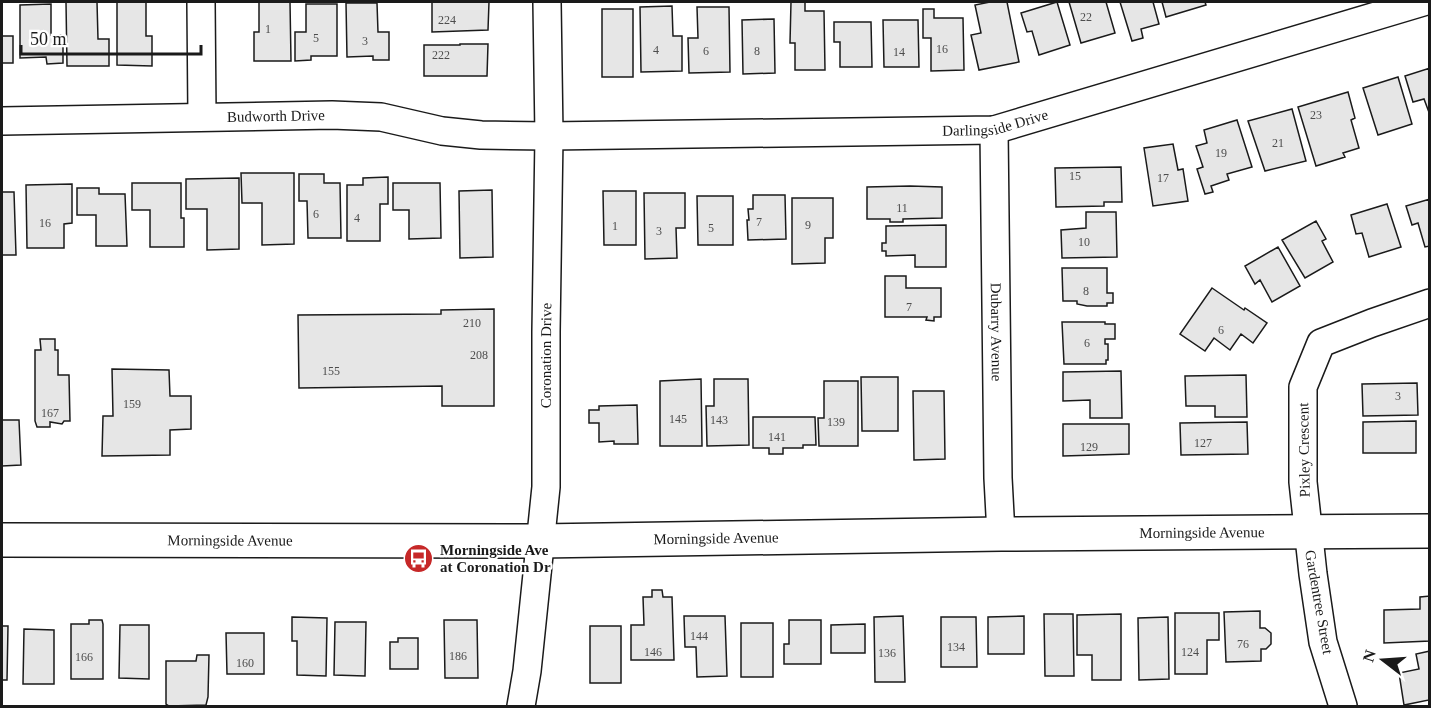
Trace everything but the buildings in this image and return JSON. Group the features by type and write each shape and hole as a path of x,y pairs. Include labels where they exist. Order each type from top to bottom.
{"main road":[{"name":"Morningside Avenue","path":"2,540 540,541 1001,534 1430,531"}],"street":[{"path":"201,2 202,116"},
{"name":"Coronation Drive","path":"521,706 527,671 546,487 548,2"},
{"name":"Darlingside Drive","path":"549,135 994,130 1423,2"},
{"name":"Budworth Drive","path":"2,121 332,115 381,117 442,131 481,135 549,135"},
{"name":"Dubarry Avenue","path":"994,130 998,478 1001,534"},
{"name":"Pixley Crescent","path":"1308,532 1303,482 1303,387 1321,344 1372,322 1430,303"},
{"name":"Gardentree Street","path":"1308,532 1323,642 1343,706"}],"place":[{"name":"Morningside Ave at Coronation Dr","path":"419,559"}]}
